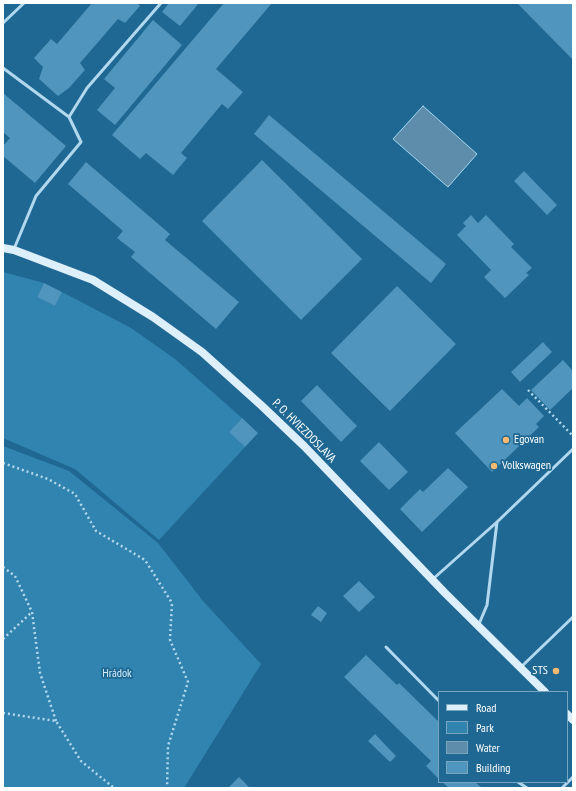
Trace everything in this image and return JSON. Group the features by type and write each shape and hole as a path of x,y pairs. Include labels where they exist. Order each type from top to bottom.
{"street":[{"name":"P. O. HVIEZDOSLAVA","path":"3,248 14,250 93,280 154,317 202,352 304,446 478,626 544,691"}],"lane":[{"path":"3,24 24,3"},
{"path":"69,117 87,88 161,3"},
{"path":"3,68 69,117 81,142 36,196 14,250"},
{"path":"433,579 497,522 573,449"},
{"path":"478,626 487,605 497,522"},
{"path":"520,668 573,617"},
{"path":"386,647 438,700"}],"path":[{"path":"528,390 573,436"},
{"path":"3,463 48,479 75,494 96,531 145,560 172,602 170,640 188,682 168,746 167,788"},
{"path":"3,567 15,576 32,612 40,673 56,722 81,761 114,788"},
{"path":"3,639 32,612"},
{"path":"3,713 56,722"}],"green space":[{"path":"3,272 44,283 37,297 55,306 62,292 131,328 175,359 242,418 229,432 245,447 159,540 75,469 3,438"},
{"name":"Hrádok","path":"3,446 69,471 158,543 203,601 261,664 184,788 3,788"}],"water":[{"path":"423,106 477,154 448,187 393,139"}],"building":[{"path":"92,3 137,3 140,6 125,23 118,19 80,63 85,70 69,88 58,96 39,79 43,67 34,58 51,39 57,44"},
{"path":"169,3 199,3 180,26 162,12"},
{"path":"224,3 272,3 216,69 243,92 228,109 222,104 181,153 187,158 173,175 146,153 140,159 112,135"},
{"path":"517,3 573,3 573,60"},
{"path":"153,20 182,45 115,125 97,110 115,88 104,79"},
{"path":"3,93 66,146 35,183 3,156 3,146 10,138 3,132"},
{"path":"269,115 446,264 431,283 254,134"},
{"path":"262,160 362,259 301,320 202,221"},
{"path":"86,162 170,234 165,240 239,302 216,329 131,257 135,252 117,238 123,231 68,184"},
{"path":"524,171 557,205 547,215 514,181"},
{"path":"471,215 478,223 486,215 514,244 511,247 532,268 526,273 529,275 505,298 484,277 491,270 457,235 466,226 463,223"},
{"path":"44,283 62,292 55,306 37,297"},
{"path":"397,286 456,344 390,411 331,353"},
{"path":"543,342 552,352 520,382 511,372"},
{"path":"563,360 573,371 573,388 550,410 531,390"},
{"path":"317,385 357,426 341,442 301,401"},
{"path":"502,389 519,406 527,398 544,416 536,424 539,427 492,472 455,433"},
{"path":"242,418 258,433 245,447 229,432"},
{"path":"379,442 408,472 389,490 360,461"},
{"path":"448,468 468,487 422,532 400,509 420,489 423,492"},
{"path":"359,581 375,597 359,612 343,596"},
{"path":"318,606 327,613 321,622 311,615"},
{"path":"366,655 397,685 399,683 438,721 438,778 426,766 431,761 344,677"},
{"path":"375,734 396,756 390,762 368,741"},
{"path":"239,777 250,788 228,788"},
{"path":"443,783 476,783 482,788 449,788"}],"place":[{"name":"Egovan","path":"506,440"},
{"name":"Volkswagen","path":"494,466"},
{"name":"STS","path":"556,671"}]}
